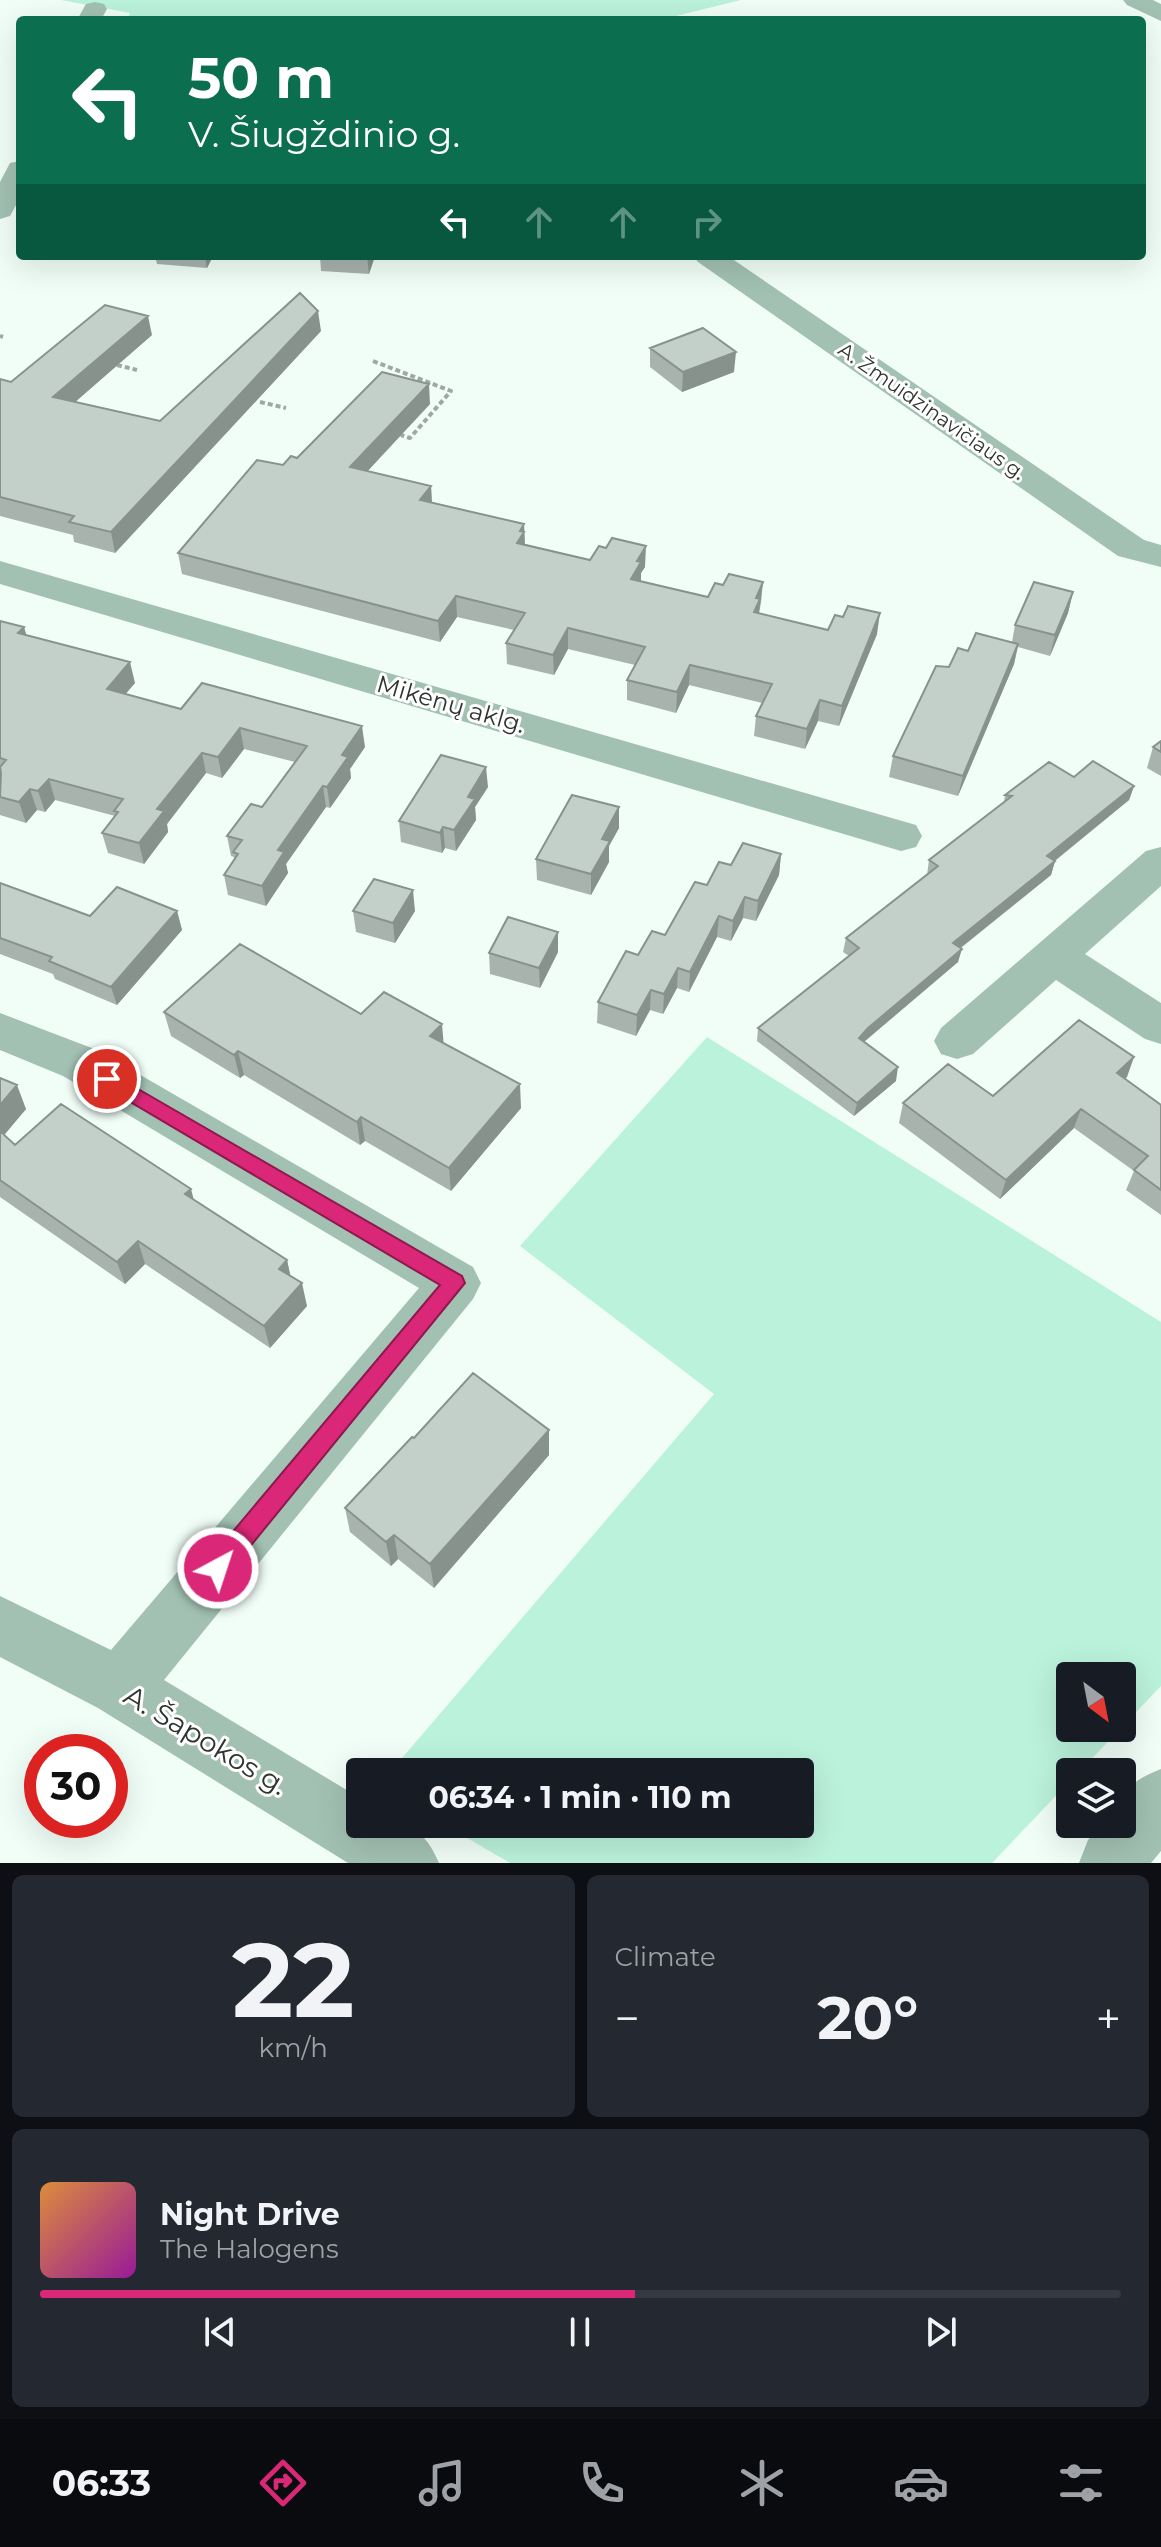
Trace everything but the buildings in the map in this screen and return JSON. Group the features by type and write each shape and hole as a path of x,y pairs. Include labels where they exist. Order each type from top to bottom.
{"street":[{"path":"1135,0 1161,14"},
{"path":"0,210 16,177"},
{"name":"A. Žmuidzinavičiaus g.","path":"714,260 1131,548 1161,556"},
{"name":"Mikėnų aklg.","path":"0,572 901,836"},
{"path":"957,1041 1161,862"},
{"path":"1053,956 1161,1026"},
{"path":"0,1031 80,1063 455,1283 119,1687"},
{"name":"A. Šapokos g.","path":"0,1625 119,1687 407,1863"},
{"path":"1111,1863 1161,1800"}],"path":[{"path":"373,361 451,391 410,438 401,435"},
{"path":"117,365 137,370"},
{"path":"260,402 286,408"}],"green space":[{"path":"61,0 741,0 676,16 129,16 130,13"},
{"path":"707,1037 1161,1322 1161,1686 1136,1712 1136,1662 1056,1662 1056,1742 1108,1742 1092,1758 1056,1758 1056,1796 992,1863 510,1863 467,1838 814,1838 814,1758 402,1758 714,1394 520,1246"}],"route":[{"path":"107,1079 455,1283 218,1568"}]}
